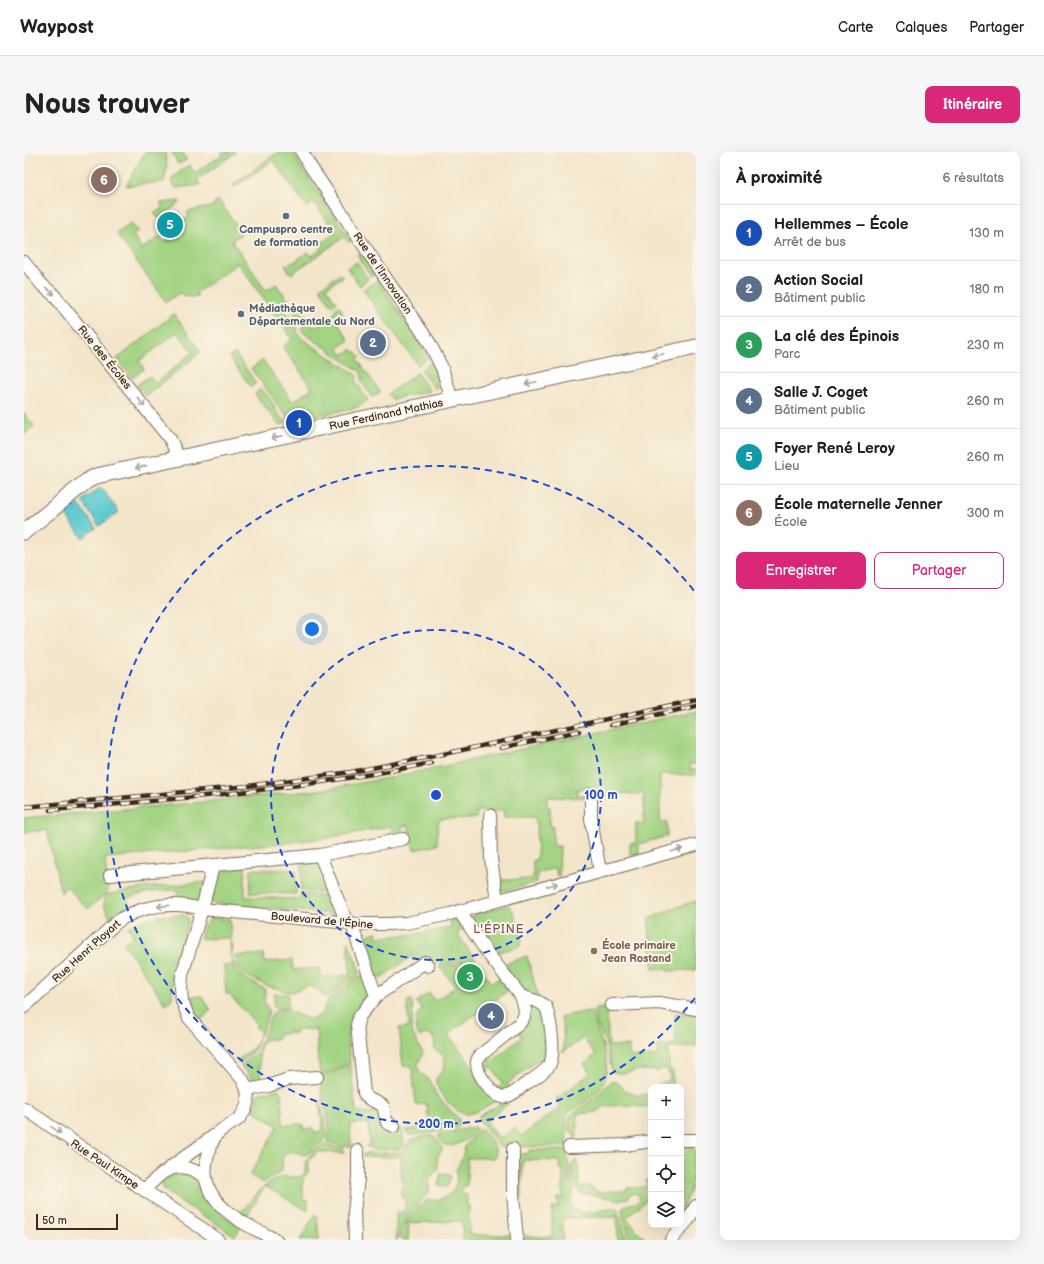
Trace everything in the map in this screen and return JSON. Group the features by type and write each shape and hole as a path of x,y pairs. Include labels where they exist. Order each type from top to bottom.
{"street":[{"name":"Rue de l'Innovation","path":"302,152 429,342 442,368 452,400"},
{"name":"Rue des Écoles","path":"24,262 42,285 58,299 170,439 179,458"},
{"name":"Rue Ferdinand Mathias","path":"24,532 91,478 96,476 696,347"},
{"path":"591,794 591,819 600,872"},
{"path":"490,815 491,859 497,900"},
{"path":"110,875 320,855 403,839"},
{"name":"Boulevard de l'Épine","path":"202,909 350,923 379,925 402,923 459,911 696,845"},
{"path":"320,855 354,931 376,996"},
{"path":"144,1190 166,1170 240,1117 244,1113 248,1102 248,1090 243,1080 189,1018 182,1001 182,975 213,866"},
{"name":"Rue Henri Ployart","path":"24,1007 121,918 140,910 157,906 178,905 202,909"},
{"path":"459,911 489,955 521,996 525,1009 522,1021 478,1057 477,1061 477,1069 492,1092 504,1097 513,1093 548,1068 551,1060 550,1024 546,1006 521,996"},
{"path":"394,1126 387,1123 383,1106 368,1098 364,1093 357,1025 360,1017 376,996 425,962 428,966"},
{"path":"612,1005 659,1003 696,1009"},
{"path":"248,1090 268,1086 289,1079 317,1077"},
{"name":"Rue Paul Kimpe","path":"24,1108 218,1240"},
{"path":"217,1133 207,1159 206,1170 207,1181 215,1199 223,1209 244,1223 276,1240"},
{"path":"684,1140 696,1140"},
{"path":"569,1148 625,1145 648,1141"},
{"path":"513,1150 513,1194 517,1240"},
{"path":"354,1240 354,1212 358,1178 358,1151"},
{"path":"166,1170 188,1168 199,1173 207,1181"},
{"path":"671,1240 686,1224 696,1206"},
{"name":"Rue Paul Kimpe","path":"187,1219 202,1233 206,1240"}],"green space":[{"path":"145,152 165,152 167,166 164,182 126,186"},
{"path":"172,152 182,152 187,160 178,164"},
{"path":"221,152 236,152 197,180 200,185 176,188 173,185 171,180 181,170 190,165 194,173 223,155"},
{"path":"278,152 294,152 300,165 351,240 349,243 344,237 291,274 285,266 294,262 308,252 312,256 322,248 320,244 335,232 314,202 307,207 273,160 235,187 233,185"},
{"path":"218,200 242,233 232,241 266,291 276,284 288,300 281,304 297,327 297,332 301,338 357,375 357,379 355,381 368,400 358,407 289,422 287,417 251,369 263,360 293,402 312,388 283,347 292,339 238,263 196,293 198,297 189,297 179,293 166,302 117,234 131,223 138,232 133,235 142,249 160,237 164,243 177,234 173,228 189,217 187,212 214,206 213,204"},
{"path":"179,201 180,203 158,218 154,212 162,210 161,203"},
{"path":"361,253 375,275 372,277 359,260 360,259 357,255"},
{"path":"357,262 368,279 360,286 347,268"},
{"path":"340,274 342,277 326,288 337,303 332,306 320,288"},
{"path":"378,280 429,357 418,365 363,290"},
{"path":"289,302 294,308 298,305 314,328 336,312 335,309 339,306 343,312 335,318 349,340 338,348 343,355 352,349 354,353 356,351 360,357 357,359 380,392 372,397 361,381 361,372 304,333 301,329 304,326 288,303"},
{"path":"174,314 201,352 146,396 137,385 150,376 156,383 193,352 177,332 139,361 144,369 132,378 117,359"},
{"path":"235,353 256,383 251,387 229,357"},
{"path":"431,362 438,379 435,389 421,370"},
{"path":"417,373 430,391 392,399 388,394"},
{"path":"260,389 268,396 276,411 286,423 279,425 255,394"},
{"path":"24,413 34,426 24,434"},
{"path":"696,711 696,764 690,764 690,770 696,770 696,775 660,774 660,822 667,823 667,836 639,844 639,853 630,855 630,843 636,843 636,823 644,823 644,794 604,793 604,790 577,789 577,795 584,795 587,798 547,797 547,807 550,807 550,826 553,826 553,846 560,846 559,876 557,876 555,868 537,873 537,882 501,892 498,880 533,879 533,860 537,860 536,817 504,817 504,811 477,811 476,818 442,819 438,822 437,845 414,850 408,825 402,826 402,835 393,837 391,826 327,838 285,843 105,858 108,892 105,895 144,888 206,882 199,901 178,899 178,890 152,892 127,898 130,907 110,917 104,906 104,895 88,909 66,886 61,893 47,830 24,832 24,818 319,790 394,777"},
{"path":"318,860 333,894 301,890 302,861"},
{"path":"245,867 245,897 300,899 301,893 334,898 337,904 337,910 334,914 211,903 212,883 215,875 221,869"},
{"path":"251,869 296,870 296,894 250,893"},
{"path":"696,901 696,970 668,971 668,968 653,969 648,919"},
{"path":"508,905 513,910 522,941 520,946 496,953 493,952 472,921 473,915"},
{"path":"183,915 188,919 188,923 173,973 172,999 165,1004 124,943 134,936 128,927 149,918"},
{"path":"211,918 230,919 232,957 237,974 265,989 264,1001 269,1010 268,1016 255,1049 239,1064 237,1061 256,1045 261,1033 255,1026 257,1025 229,994 226,994 224,966 233,965 231,957 230,938 200,939 204,926"},
{"path":"450,921 456,921 463,929 457,933 476,961 433,964 427,956 417,962 413,956 380,978 376,977 368,958 365,944 366,938 370,934 377,932 377,937 424,933 451,927"},
{"path":"348,940 360,972 336,992 327,997 324,997 321,992 313,987 306,986 292,992 271,988 240,972 235,956 263,954 264,962 292,960 293,970 320,968 321,977 350,975"},
{"path":"527,956 538,997 522,990 503,965"},
{"path":"477,963 492,983 499,978 508,991 448,1034 497,1100 478,1111 466,1114 456,1110 441,1094 438,1088 436,1078 443,1070 445,1061 441,1054 434,1049 435,1042 432,1036 424,1034 420,1037 418,1034 416,1019 422,1010 416,1002 429,993 435,1001 455,987 443,970 439,968 440,966"},
{"path":"361,975 368,994 352,1020 352,1035 347,1036 350,1063 320,1076 316,1029 297,1030 296,1033 278,1034 278,1039 263,1040 259,1052 261,1083 256,1083 241,1066 258,1050 272,1014 280,1010 285,1010 291,1011 306,1018 316,1018 321,1014 328,1000 345,988 353,979"},
{"path":"274,994 288,994 288,1008 274,1008"},
{"path":"201,996 211,1010 201,1020 192,1007 189,997"},
{"path":"411,999 413,1006 412,1031 414,1038 423,1053 418,1064 418,1068 421,1073 430,1080 436,1095 459,1119 459,1125 457,1128 415,1135 409,1135 405,1130 429,1128 427,1104 416,1105 412,1066 403,1066 399,1028 409,1027 407,1002"},
{"path":"527,1003 543,1010 548,1058 544,1066 539,1059 507,1084 511,1090 504,1093 497,1089 503,1083 490,1066 483,1070 481,1061 485,1056 491,1062 522,1037 517,1030"},
{"path":"606,1007 609,1046 629,1046 630,1057 658,1056 657,1046 676,1044 675,1013 696,1014 696,1046 668,1049 669,1067 673,1071 672,1084 661,1084 669,1080 670,1077 668,1070 663,1068 658,1071 638,1070 620,1074 612,1071 605,1041 597,1025 594,1013 595,1009"},
{"path":"588,1011 591,1012 602,1042 605,1053 606,1074 603,1084 596,1093 566,1115 567,1146 500,1147 478,1118 479,1116 506,1101 508,1104 486,1121 500,1139 515,1128 521,1136 561,1107 556,1099 591,1073 584,1064 596,1055 583,1038 563,1052 562,1050 564,1049 561,1017"},
{"path":"350,1065 356,1111 366,1113 380,1111 385,1131 402,1129 404,1145 400,1149 372,1150 371,1147 367,1147 367,1145 370,1144 368,1123 350,1124 351,1144 359,1145 359,1147 344,1146 344,1148 327,1141 329,1135 329,1122 321,1091 320,1078"},
{"path":"610,1082 614,1082 618,1083 626,1091 632,1094 648,1094 648,1106 606,1106 596,1112 577,1114 577,1137 574,1137 573,1131 569,1131 570,1116 597,1096"},
{"path":"278,1089 281,1092 283,1125 303,1124 303,1129 313,1128 313,1132 323,1131 320,1100 326,1128 326,1137 323,1142 306,1155 295,1152 288,1152 285,1154 283,1157 281,1172 263,1183 250,1175 278,1126 253,1110 258,1094"},
{"path":"475,1127 477,1129 471,1136 457,1144 444,1144 438,1136 440,1134"},
{"path":"480,1129 482,1129 496,1150 494,1158 467,1158 467,1186 462,1186 462,1195 467,1195 467,1205 469,1205 469,1235 511,1235 511,1240 463,1240 462,1221 409,1223 408,1240 400,1240 407,1222 419,1206 428,1200 436,1200 446,1197 453,1191 457,1181 456,1170 462,1159 465,1146"},
{"path":"432,1135 442,1147 442,1150 437,1157 438,1170 429,1179 429,1193 423,1198 406,1220 396,1240 396,1212 405,1212 405,1198 402,1198 401,1157 363,1157 363,1154 402,1152 412,1139"},
{"path":"326,1143 344,1150 344,1153 318,1152 309,1161 309,1171 303,1178 303,1200 308,1200 308,1211 265,1186 282,1177 301,1176 305,1172 308,1157"},
{"path":"690,1146 694,1149 695,1154 690,1190 684,1204 684,1156 684,1147"},
{"path":"529,1150 567,1150 569,1173 574,1190 570,1202 573,1209 581,1212 595,1212 617,1208 628,1240 618,1240 617,1217 563,1218 563,1240 520,1240 520,1236 552,1237 552,1208 558,1207 558,1198 563,1198 563,1169 560,1169 560,1161 523,1160 522,1199 516,1200 516,1198 520,1195 520,1164 516,1161 522,1154 529,1153"},
{"path":"574,1161 578,1161 579,1186 589,1186 599,1192 627,1191 627,1188 646,1187 646,1180 648,1180 648,1199 626,1218 646,1240 631,1240 622,1212 625,1206 637,1203 639,1201 638,1194 632,1193 627,1199 618,1201 610,1198 580,1193 576,1187 572,1175 571,1164 574,1163"},
{"path":"441,1173 451,1176 447,1187 438,1185"},
{"path":"182,1174 195,1178 202,1184 207,1197 222,1215 241,1227 235,1236 165,1190 162,1183 164,1178"},
{"path":"265,1186 247,1216 241,1212 254,1196"},
{"path":"315,1214 317,1216 319,1240 300,1240"}],"water":[{"path":"101,487 119,512 99,526 82,501"},
{"path":"78,503 96,528 83,538 64,513"}],"railway":[{"path":"24,807 248,786 351,772 434,756 696,700"},
{"path":"611,725 696,706"},
{"path":"501,748 579,731"},
{"path":"50,810 241,792 336,780 431,763"}],"place":[{"name":"École maternelle Jenner","path":"104,180"},
{"name":"Campuspro centre de formation","path":"286,216"},
{"name":"Foyer René Leroy","path":"170,225"},
{"name":"Médiathèque Départementale du Nord","path":"241,314"},
{"name":"Action Social","path":"373,343"},
{"name":"Hellemmes – École","path":"299,423"},
{"name":"École primaire Jean Rostand","path":"594,951"},
{"name":"La clé des Épinois","path":"470,977"},
{"name":"Salle J. Coget","path":"491,1016"}],"district":[{"name":"L'ÉPINE","path":"499,929"}]}
